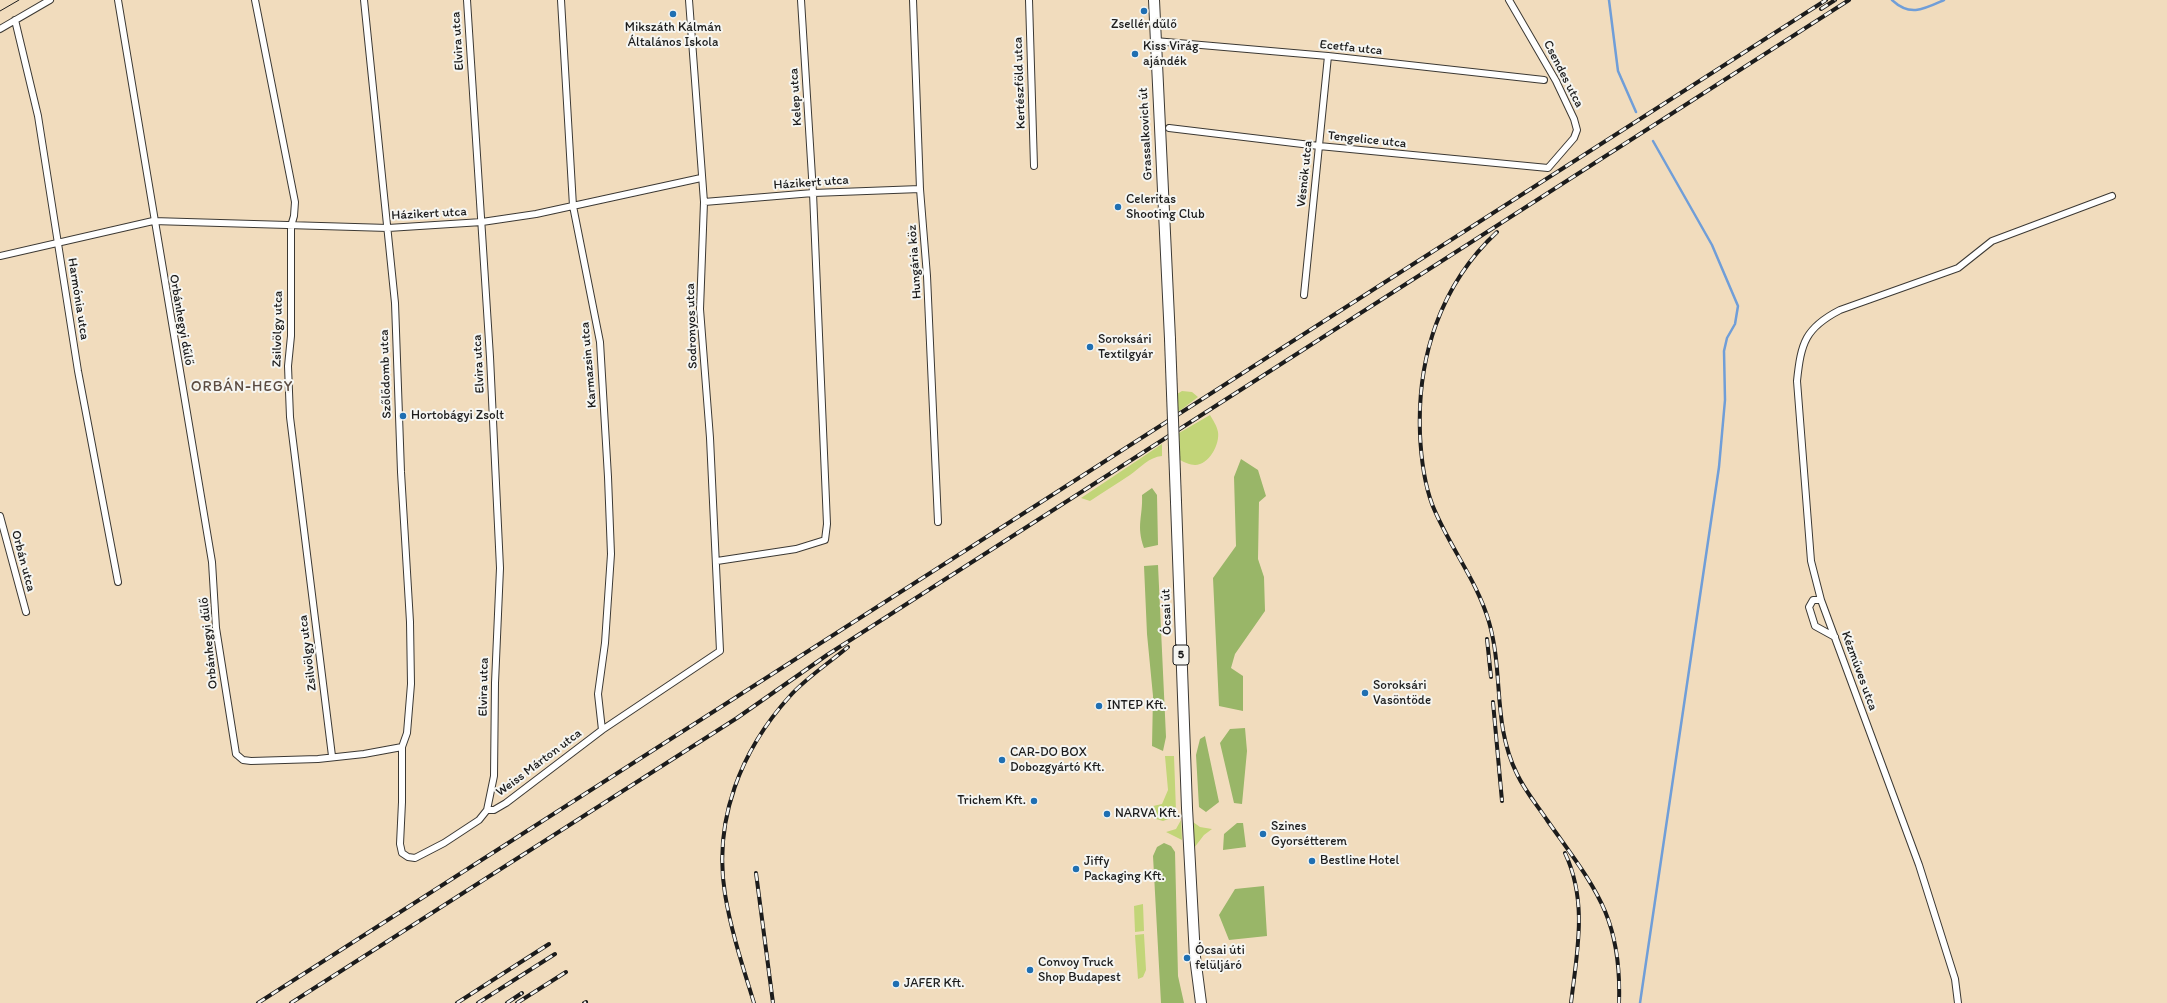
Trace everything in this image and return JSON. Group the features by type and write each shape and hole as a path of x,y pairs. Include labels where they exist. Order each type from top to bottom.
{"main road":[{"name":"Grassalkovich út","path":"1154,0 1170,339"},
{"name":"Ócsai út","path":"1170,339 1187,808 1195,957 1201,1003"}],"street":[{"path":"0,29 50,0"},
{"name":"Orbánhegyi dűlő","path":"118,0 153,221 212,562 216,628 232,740 236,754 243,760 318,759 332,756"},
{"name":"Zsilvölgy utca","path":"255,0 295,202 294,216 291,226 291,336 288,366 290,417 332,756"},
{"name":"Szőlődomb utca","path":"364,0 395,303 401,465 410,622 411,684 407,732 402,747 400,844 402,853 408,857 415,858 464,830 487,810"},
{"name":"Elvira utca","path":"467,0 482,222 500,568 495,683 494,776 487,810"},
{"name":"Karmazsin utca","path":"562,0 573,206 599,329 608,469 611,554 605,643 598,694 602,730"},
{"name":"Sodronyos utca","path":"688,0 704,202 700,309 717,561 720,651"},
{"name":"Kelep utca","path":"717,561 796,549 825,540 827,524 813,193 801,0"},
{"name":"Hungária köz","path":"913,0 920,189 927,276 938,522"},
{"name":"Kertészföld utca","path":"1029,0 1034,166"},
{"name":"Csendes utca","path":"1509,0 1542,56 1574,119 1577,130 1574,138 1558,156"},
{"name":"Harmónia utca","path":"14,20 38,116 78,371 118,582"},
{"name":"Ecetfa utca","path":"1155,41 1328,56 1544,80"},
{"name":"Vésnök utca","path":"1304,295 1328,56"},
{"name":"Tengelice utca","path":"1169,128 1319,146 1548,168 1558,156"},
{"name":"Házikert utca","path":"0,256 59,244 113,229 153,221 388,228 482,222 536,214 701,178"},
{"name":"Házikert utca","path":"704,202 813,193 920,189"},
{"name":"Kézműves utca","path":"1958,1003 1955,979 1919,865 1821,600 1812,561 1797,381 1799,357 1807,335 1822,319 1840,310 1958,268 1992,242 2112,196"},
{"name":"Orbán utca","path":"0,516 26,612"},
{"path":"1821,600 1813,600 1809,607 1815,626 1835,637"},
{"name":"Weiss Márton utca","path":"487,810 494,810 506,803 602,730 720,651"},
{"path":"332,756 364,754 402,747"}],"green space":[{"path":"1182,391 1192,392 1198,397 1177,413 1177,394"},
{"path":"1210,415 1216,425 1218,437 1215,448 1209,458 1205,462 1195,465 1180,460 1179,433"},
{"path":"1162,444 1162,456 1153,458 1090,501 1081,498"},
{"path":"1241,459 1258,470 1266,496 1259,502 1258,559 1264,577 1265,611 1235,654 1231,668 1243,676 1243,711 1219,706 1213,578 1236,546 1234,477"},
{"path":"1152,488 1157,495 1158,545 1144,548 1140,533 1142,495"},
{"path":"1158,565 1166,737 1163,751 1152,746 1153,696 1147,634 1144,566"},
{"path":"1245,728 1247,751 1242,804 1234,803 1220,743 1230,729"},
{"path":"1205,736 1219,802 1206,812 1199,807 1196,755 1200,739"},
{"path":"1165,756 1174,756 1176,811 1174,817 1163,821 1156,819 1151,811 1153,806 1162,804 1168,790"},
{"path":"1181,820 1182,840 1166,832 1176,829"},
{"path":"1193,822 1200,827 1212,829 1204,835 1194,848"},
{"path":"1237,823 1243,823 1246,847 1223,850 1224,834"},
{"path":"1164,843 1171,846 1175,852 1178,976 1184,1003 1161,1003 1153,856 1157,847"},
{"path":"1264,886 1267,936 1229,940 1219,915 1235,889"},
{"path":"1143,904 1144,931 1135,932 1134,906"},
{"path":"1144,934 1146,970 1143,977 1138,979 1135,935"}],"waterway":[{"path":"1609,0 1618,71 1636,112"},
{"path":"1892,0 1911,10 1924,8 1944,0"},
{"path":"1640,1003 1719,467 1725,400 1724,351 1727,338 1735,324 1738,306 1712,245 1653,141"}],"tram line":[{"path":"0,11 19,0"}],"railway":[{"path":"258,1003 1826,0"},
{"path":"1821,9 1835,0"},
{"path":"291,1003 737,718 827,655 1849,0"},
{"path":"1497,232 1477,253 1460,275 1436,324 1428,351 1420,406 1420,434 1423,469 1432,504 1446,534 1470,577 1484,607 1489,622 1496,661 1501,717 1509,755 1527,792 1591,884 1602,904 1610,925 1616,947 1619,973 1619,1003"},
{"path":"1487,639 1491,677"},
{"path":"754,1003 734,935 725,894 722,866 723,839 727,813 745,763 757,739 773,717 803,683 848,647"},
{"path":"1493,702 1502,801"},
{"path":"1565,853 1572,871 1579,909 1578,946 1571,1003"},
{"path":"756,873 773,1003"},
{"path":"457,1003 549,944"},
{"path":"478,1003 555,954"},
{"path":"517,1003 566,972"},
{"path":"507,1003 522,993"}],"place":[{"name":"Zsellér dűlő","path":"1144,11"},
{"name":"Mikszáth Kálmán Általános Iskola","path":"673,14"},
{"name":"Kiss Virág ajándék","path":"1135,54"},
{"name":"Celeritas Shooting Club","path":"1118,207"},
{"name":"Soroksári Textilgyár","path":"1090,347"},
{"name":"Hortobágyi Zsolt","path":"403,416"},
{"name":"Soroksári Vasöntöde","path":"1365,693"},
{"name":"INTEP Kft.","path":"1099,706"},
{"name":"CAR-DO BOX Dobozgyártó Kft.","path":"1002,760"},
{"name":"Trichem Kft.","path":"1034,801"},
{"name":"NARVA Kft.","path":"1107,814"},
{"name":"Szines Gyorsétterem","path":"1263,834"},
{"name":"Bestline Hotel","path":"1312,861"},
{"name":"Jiffy Packaging Kft.","path":"1076,869"},
{"name":"Ócsai úti felüljáró","path":"1187,958"},
{"name":"Convoy Truck Shop Budapest","path":"1030,970"},
{"name":"JAFER Kft.","path":"896,984"}],"district":[{"name":"ORBÁN-HEGY","path":"242,387"}]}
